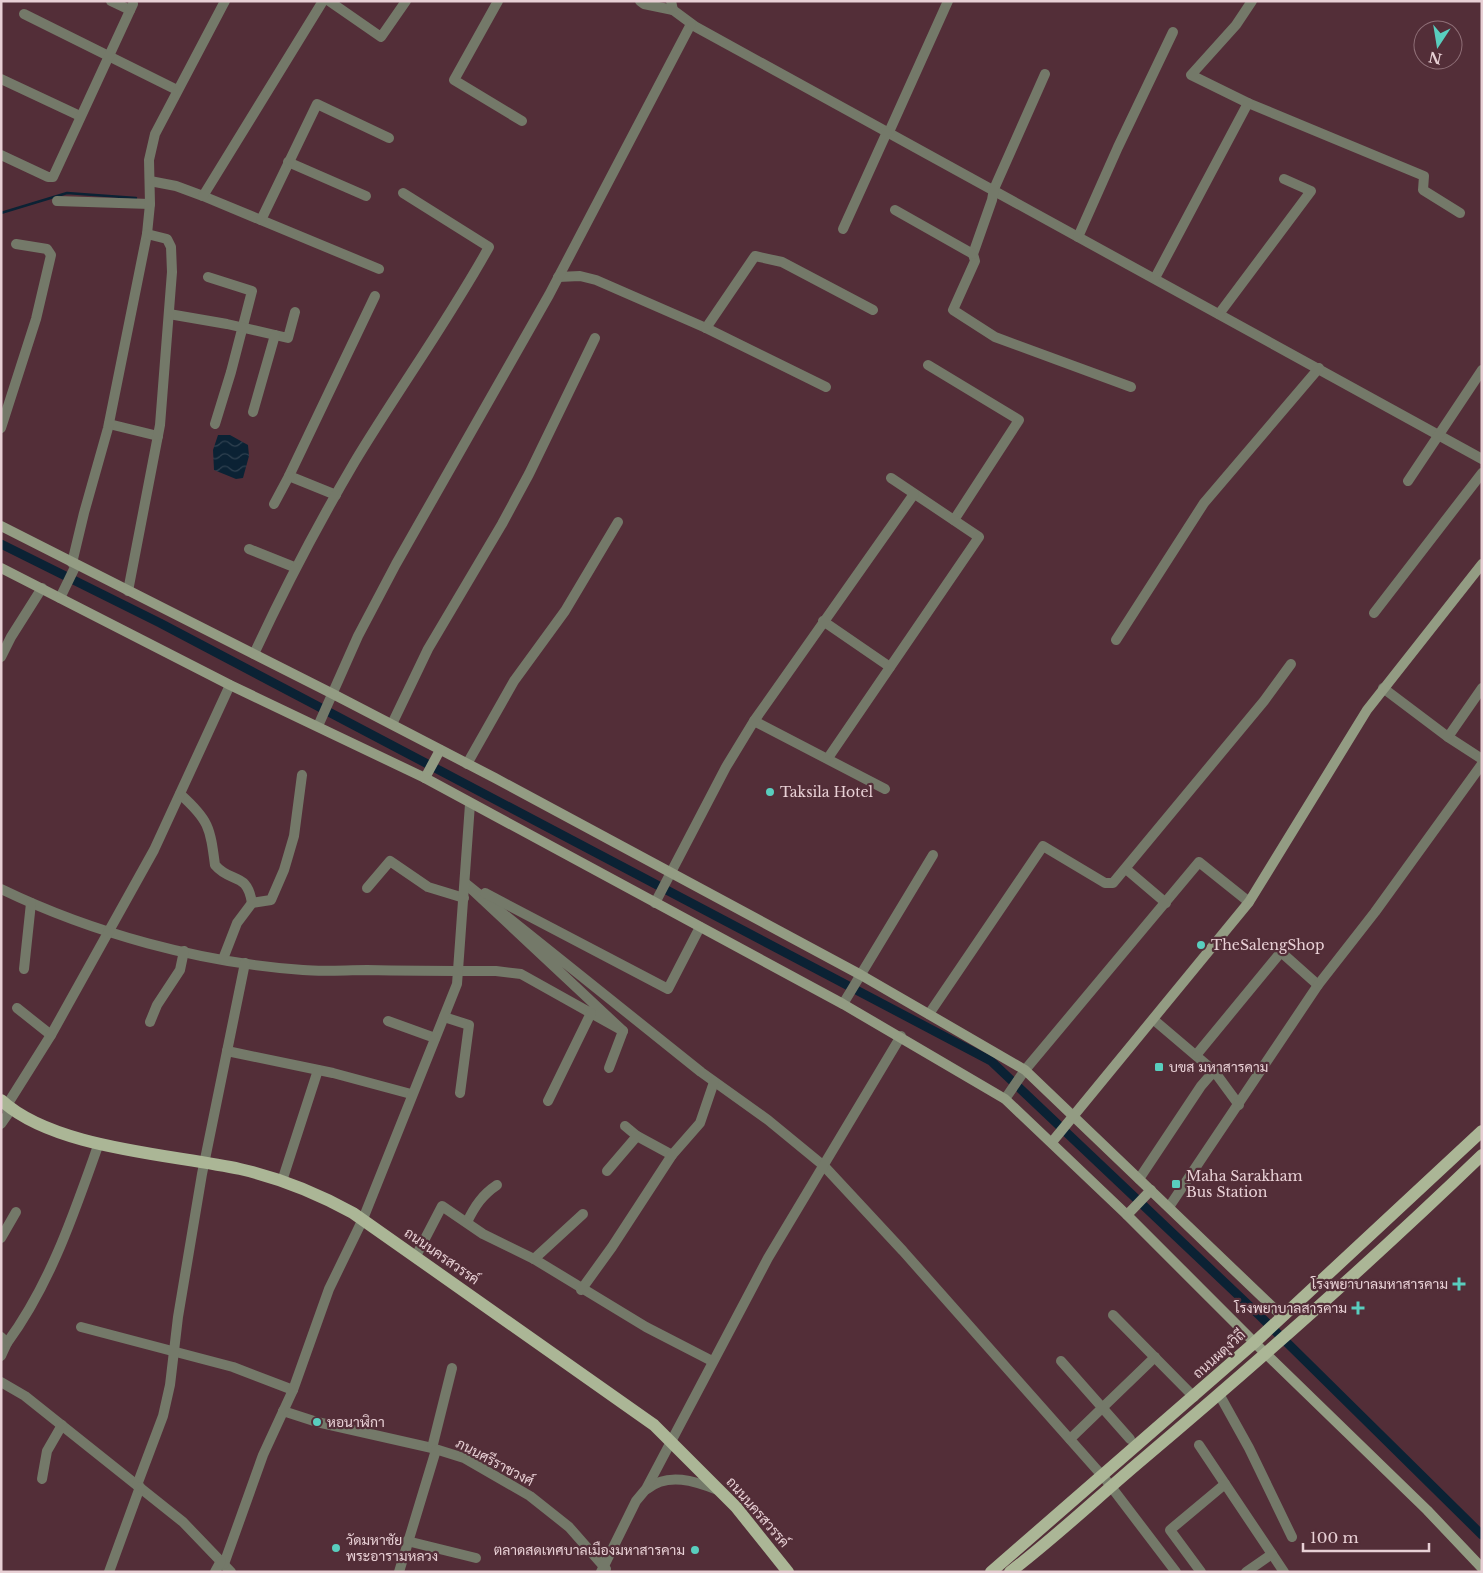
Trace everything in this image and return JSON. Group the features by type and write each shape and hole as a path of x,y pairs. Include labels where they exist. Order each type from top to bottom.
{"main road":[{"name":"ถนนนครสวรรค์","path":"4,1102 52,1130 99,1143 204,1163 282,1181 322,1196 363,1219 642,1416 671,1440 721,1492 788,1572"},
{"name":"ถนนผดุงวิถี","path":"991,1572 1258,1339 1482,1132"},
{"path":"1010,1572 1057,1536 1111,1486 1269,1351 1482,1155"}],"street":[{"path":"1,155 48,177 53,177 132,7 111,1"},
{"path":"60,598 74,564 84,513 109,424 147,234 150,204 148,160 154,134 225,1"},
{"path":"203,196 323,1"},
{"path":"328,1 381,37 406,1"},
{"path":"498,1 454,80 522,122"},
{"path":"640,1 644,4 672,6 691,24 1319,368 1482,460"},
{"path":"843,229 948,1"},
{"path":"1252,1 1236,25 1191,75 1248,103 1424,176 1423,190 1460,213"},
{"path":"24,14 110,55 176,90"},
{"path":"318,726 358,636 396,564 558,277 691,24"},
{"path":"1078,237 1118,147 1173,32"},
{"path":"1045,74 994,189 973,254 975,261 953,310 995,337 1131,387"},
{"path":"1,79 80,116"},
{"path":"1154,278 1248,103"},
{"path":"261,220 317,104 390,138"},
{"path":"288,162 366,196"},
{"path":"1219,314 1311,192 1284,179"},
{"path":"150,181 176,186 203,196 379,269"},
{"path":"254,654 294,567 336,495 449,316 489,247 403,193"},
{"path":"57,201 150,204"},
{"path":"895,210 973,254"},
{"path":"128,591 158,436 169,314 171,247 167,239 147,234"},
{"path":"1,428 36,319 51,255 47,249 16,244"},
{"path":"706,328 755,256 782,262 872,310"},
{"path":"558,277 580,276 596,280 706,328 826,387"},
{"path":"208,277 252,291 215,424"},
{"path":"274,504 375,296"},
{"path":"169,314 227,324 288,338 295,312"},
{"path":"253,412 275,335"},
{"path":"392,724 428,649 525,482 595,338"},
{"path":"928,365 1019,420 954,520"},
{"path":"1116,640 1204,503 1319,368"},
{"path":"1408,481 1482,370"},
{"path":"109,424 158,436"},
{"path":"1374,613 1482,473"},
{"path":"289,476 336,495"},
{"path":"828,758 979,537 890,478"},
{"path":"655,903 726,767 754,721 914,494"},
{"path":"466,764 514,682 565,611 618,522"},
{"path":"2,528 392,724 861,975 1025,1070 1169,1207 1279,1319"},
{"path":"249,549 294,567"},
{"path":"1052,1142 1249,902 1383,688 1482,564"},
{"path":"1,568 230,684 425,778 901,1036 1005,1099 1258,1339 1482,1568"},
{"path":"1,657 11,637 42,588"},
{"path":"823,621 890,667"},
{"path":"929,1014 1043,846 1105,883 1113,883 1264,702 1291,664"},
{"path":"1,1124 8,1114 4,1102 51,1036 154,850 230,684"},
{"path":"1383,688 1448,737 1482,759"},
{"path":"1448,737 1482,688"},
{"path":"754,721 885,789"},
{"path":"425,778 440,750"},
{"path":"1169,1207 1318,984 1375,912 1482,764"},
{"path":"223,959 237,923 252,903 271,900 284,870 294,836 302,775"},
{"path":"180,794 207,822 211,835 215,865 245,883 250,890 252,903"},
{"path":"215,1572 226,1566 263,1455 293,1390 329,1289 363,1219 411,1094 457,984 460,971 470,804"},
{"path":"843,1004 932,855"},
{"path":"367,888 390,861 428,888 464,898"},
{"path":"1005,1099 1025,1070 1199,862 1249,902"},
{"path":"1126,869 1166,903"},
{"path":"465,883 668,989 700,927"},
{"path":"465,883 623,1031"},
{"path":"465,883 714,1082 768,1120 824,1166 1020,1382 1111,1486 1176,1572"},
{"path":"1,889 31,903 109,932 184,951 245,963 304,970 496,971 521,974 623,1031"},
{"path":"24,969 31,903"},
{"path":"150,1022 157,1005 180,970 184,951"},
{"path":"1196,1054 1281,952 1318,984"},
{"path":"109,1572 163,1416 204,1163 245,963"},
{"path":"17,1008 51,1036"},
{"path":"548,1101 591,1013"},
{"path":"444,1017 469,1025 460,1093"},
{"path":"1154,1020 1214,1071 1238,1105"},
{"path":"388,1021 435,1038"},
{"path":"609,1068 623,1031"},
{"path":"604,1570 636,1501 646,1489 768,1258 901,1036"},
{"path":"227,1051 318,1070 411,1094"},
{"path":"282,1181 318,1070"},
{"path":"1139,1179 1214,1071"},
{"path":"581,1290 612,1247 672,1155 700,1123 714,1082"},
{"path":"625,1126 636,1136 672,1155"},
{"path":"607,1171 636,1136"},
{"path":"1,1356 4,1340 28,1314 58,1256 99,1143"},
{"path":"468,1222 477,1202 485,1193 497,1185"},
{"path":"1128,1215 1151,1190"},
{"path":"416,1256 442,1206 483,1234 534,1259 581,1290 712,1361"},
{"path":"1,1238 16,1212"},
{"path":"534,1259 583,1214"},
{"path":"1113,1315 1194,1396"},
{"path":"81,1328 233,1367 293,1390"},
{"path":"1070,1440 1155,1357"},
{"path":"1061,1361 1130,1439"},
{"path":"399,1572 434,1449 452,1368"},
{"path":"1,1382 25,1396 183,1522 226,1566"},
{"path":"1219,1394 1249,1448 1292,1537"},
{"name":"ภนนศรีราชวงศ์","path":"283,1411 317,1422 434,1449 464,1458 530,1496 569,1527 604,1570"},
{"path":"42,1479 47,1451 62,1425"},
{"path":"1199,1445 1284,1572"},
{"path":"646,1489 653,1484 667,1479 681,1479 699,1482 721,1492"},
{"path":"1201,1572 1170,1530 1225,1484"},
{"path":"407,1541 476,1558"},
{"path":"1246,1572 1272,1554"}],"water":[{"path":"218,435 230,435 248,445 249,456 243,478 236,479 214,470 213,450"}],"waterway":[{"path":"1,213 67,193 136,198"},
{"path":"1,544 160,623 991,1061 1259,1315 1482,1535"}],"place":[{"name":"Taksila Hotel","path":"770,792"},
{"name":"TheSalengShop","path":"1201,945"},
{"name":"บขส มหาสารคาม","path":"1159,1067"},
{"name":"Maha Sarakham Bus Station","path":"1176,1184"},
{"name":"โรงพยาบาลมหาสารคาม","path":"1459,1284"},
{"name":"โรงพยาบาลสารคาม","path":"1358,1308"},
{"name":"หอนาฬิกา","path":"317,1422"},
{"name":"วัดมหาชัย พระอารามหลวง","path":"336,1548"},
{"name":"ตลาดสดเทศบาลเมืองมหาสารคาม","path":"695,1550"}]}
